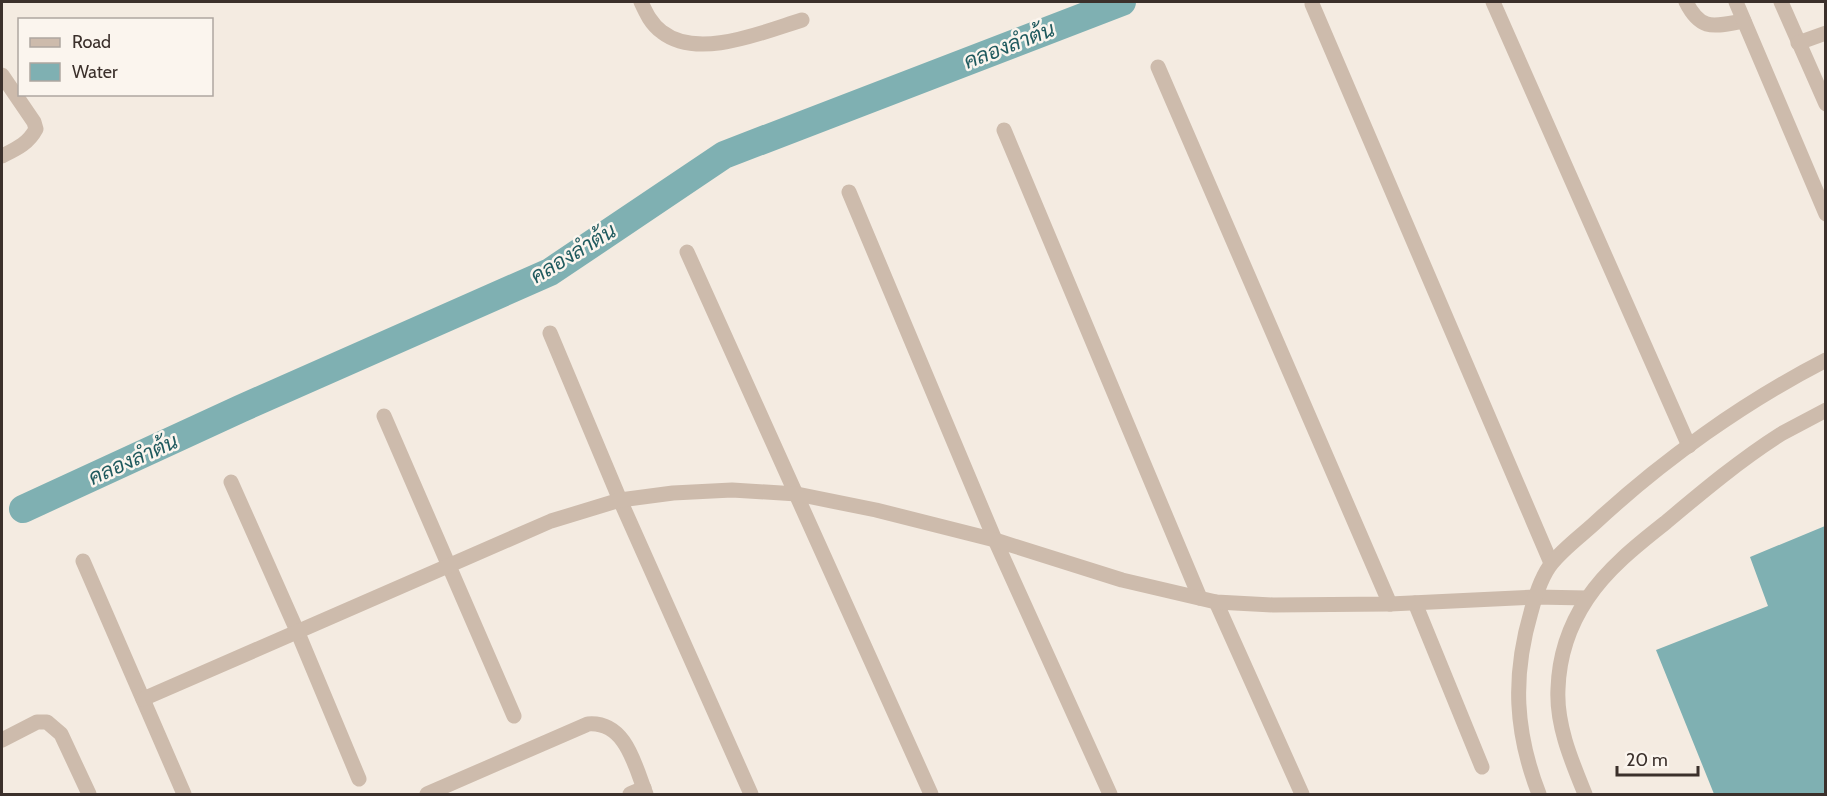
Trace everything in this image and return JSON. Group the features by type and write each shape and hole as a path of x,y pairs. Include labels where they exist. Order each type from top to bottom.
{"street":[{"path":"641,2 649,19 662,33 683,42 709,44 741,38 802,20"},
{"path":"1493,2 1689,446"},
{"path":"1686,2 1693,16 1704,24 1714,26 1744,21"},
{"path":"1736,2 1826,214"},
{"path":"1781,2 1826,104"},
{"path":"1312,4 1551,563"},
{"path":"1798,43 1826,33"},
{"path":"1158,68 1390,604"},
{"path":"2,75 34,122 36,129 31,138 22,146 2,156"},
{"path":"1004,130 1200,598"},
{"path":"849,192 995,540 1110,795"},
{"path":"687,252 931,795"},
{"path":"550,333 620,500 750,795"},
{"path":"1539,795 1523,747 1518,717 1518,679 1525,634 1535,597 1551,563 1630,491 1689,446 1752,402 1826,360"},
{"path":"1585,795 1561,725 1557,691 1563,650 1571,627 1587,598 1627,554 1708,487 1780,435 1826,410"},
{"path":"384,416 514,716"},
{"path":"231,482 359,779"},
{"path":"143,699 551,521 620,500 673,493 732,490 797,495 876,510 995,540 1122,580 1216,602 1390,604 1535,597 1587,598"},
{"path":"83,561 184,795"},
{"path":"1216,602 1302,795"},
{"path":"1415,603 1482,766"},
{"path":"2,740 37,722 47,722 62,734 89,795"},
{"path":"427,795 453,789 588,723 606,725 614,730 624,742 640,792"}],"water":[{"path":"1825,526 1825,794 1714,794 1656,650 1768,606 1750,557"}],"waterway":[{"name":"คลองลำต้น","path":"23,509 240,409 550,272 724,155 1122,2"}]}
